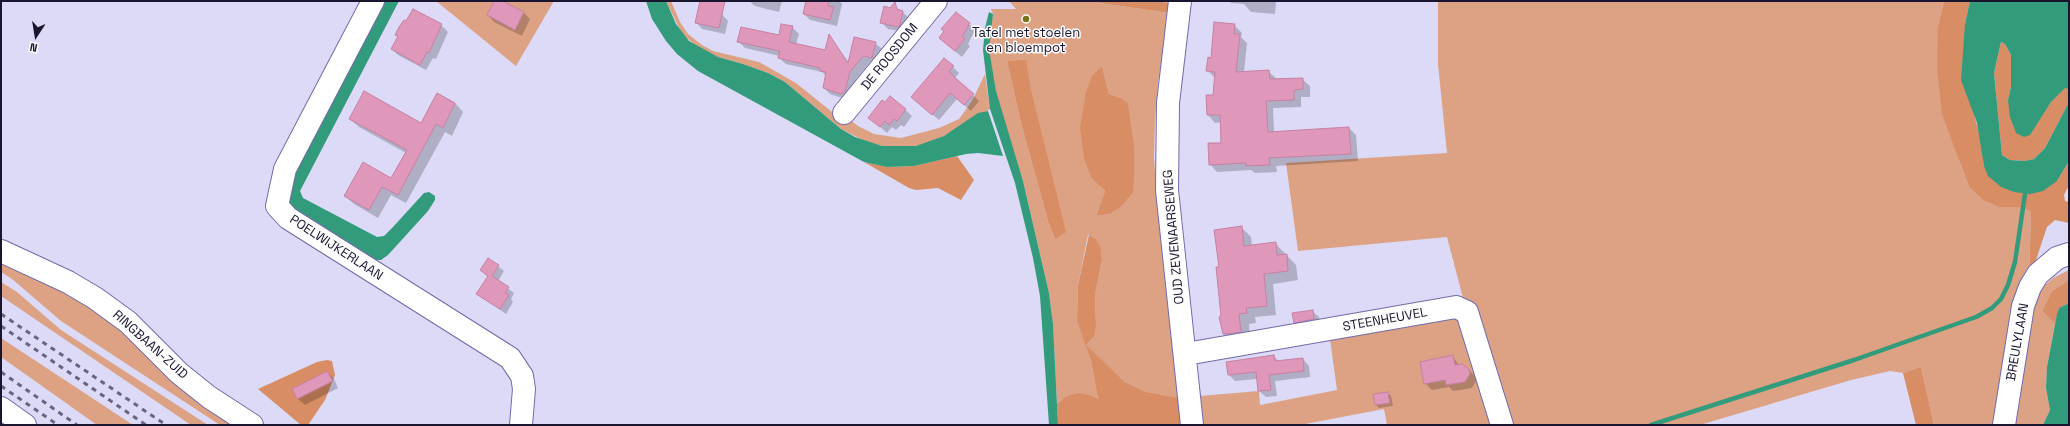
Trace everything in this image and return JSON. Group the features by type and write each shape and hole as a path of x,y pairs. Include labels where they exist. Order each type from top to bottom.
{"street":[{"name":"POELWIJKERLAAN","path":"373,1 285,168 277,206 288,218 510,358 522,376 524,389 521,425"},
{"name":"DE ROOSDOM","path":"844,113 936,1"},
{"name":"OUD ZEVENAARSEWEG","path":"1180,1 1168,103 1167,190 1186,354 1192,425"},
{"name":"RINGBAAN-ZUID","path":"1,251 68,282 95,298 128,322 179,373 209,397 252,425"},
{"name":"BREULYLAAN","path":"2004,425 2023,306 2030,287 2038,274 2057,258 2069,254"},
{"name":"STEENHEUVEL","path":"1186,354 1456,307 1467,312 1502,425"},
{"path":"1,408 25,425"}],"shaded area":[{"path":"382,1 399,1 300,191 303,198 377,237 384,236 424,193 429,192 435,196 435,200 428,211 388,255 381,260 374,260 290,206 285,197 317,126"},
{"path":"436,1 554,1 516,66"},
{"path":"646,1 666,1 676,24 689,41 718,57 768,73 785,82 841,129 855,137 882,146 916,146 944,136 978,113 988,111 1003,156 978,153 966,154 914,166 887,167 864,162 698,71 677,54 666,41 652,19"},
{"path":"666,1 671,1 680,22 688,34 702,45 713,51 759,62 796,83 842,120 845,116 858,126 874,134 901,138 939,128 959,119 972,101 985,74 990,109 944,136 916,146 882,146 869,143 841,129 785,82 768,73 718,57 699,48 682,34"},
{"path":"1009,1 1086,1 1169,13 1158,82 1154,157 1157,200 1181,398 1147,392 1125,382 1086,346 1091,361 1098,399 1065,397 1057,404 1053,324 1049,293 1023,181 999,106 989,58 989,40 993,14 991,9 1016,9","holes":["1007,61 1029,81 1055,239 1048,221 1021,123","1102,66 1109,94 1121,98 1133,193 1121,207 1110,214 1096,216 1105,191 1092,179","1088,235 1096,239 1101,247 1102,260 1095,295 1096,326 1086,345 1077,321 1078,285"]},
{"path":"1086,1 1156,1 1170,3 1169,13"},
{"path":"1438,1 1944,1 1938,26 1960,163 1969,187 1984,201 1999,207 2023,207 2031,212 2029,281 1997,425 1934,425 1921,367 1903,373 1890,371 1851,380 1700,425 1505,425 1464,302 1447,237 1298,251 1286,163 1447,153 1438,64"},
{"path":"1944,1 1970,1 1965,24 1972,107 1981,140 1984,166 2057,181 2069,161 2069,185 2064,195 2065,201 2069,202 2069,223 2055,220 2047,227 2029,281 2031,212 2023,207 1999,207 1984,201 1969,187 1942,114 1937,68 1938,26"},
{"path":"1970,1 2069,1 2069,89 2065,88 2051,102 2030,135 2024,137 2016,133 2010,117 2008,100 2011,87 2011,55 2005,44 2001,42 1994,73 2002,155 2010,160 2024,161 2034,159 2045,148 2069,102 2069,161 2057,181 2043,191 2030,194 2014,192 2001,187 1988,176 1984,166 1977,123 1961,80 1965,24"},
{"path":"989,12 993,14 989,49 996,91 1023,181 1049,293 1053,324 1058,425 1049,425 1040,296 1033,258 1015,183 990,109 983,50 985,28"},
{"path":"2001,42 2005,44 2011,55 2011,87 2008,100 2030,134 2051,102 2065,87 2069,89 2069,102 2045,148 2034,159 2024,161 2010,160 2002,155 1994,73"},
{"path":"1026,60 1031,90 1066,232 1055,239 1048,221 1021,123 1007,61"},
{"path":"1102,66 1109,94 1121,98 1128,104 1134,146 1134,175 1133,193 1121,207 1110,214 1096,216 1105,191 1092,179 1084,158 1080,128 1086,92 1092,76"},
{"path":"957,156 974,180 961,200 938,188 916,190 909,188 864,162 888,167 914,166"},
{"path":"1089,235 1096,239 1101,247 1102,260 1095,295 1096,326 1094,336 1086,345 1125,382 1147,392 1181,398 1184,425 1058,425 1057,404 1065,397 1078,393 1089,395 1098,399 1091,361 1077,321 1078,285"},
{"path":"1,261 92,306 236,425 220,425 61,321 12,279 1,272"},
{"path":"2069,270 2069,280 2052,291 2042,311 2055,324 2047,367 2046,388 2050,410 2043,425 2008,425 2025,323 2038,291 2053,278"},
{"path":"2069,280 2069,303 2059,308 2055,324 2042,311 2052,291"},
{"path":"1,282 17,292 61,330 208,425 191,425 1,296"},
{"path":"2069,303 2069,425 2043,425 2050,410 2046,388 2047,367 2057,314 2059,308"},
{"path":"1462,316 1497,425 1387,425 1384,409 1300,425 1203,425 1200,396 1259,391 1260,405 1337,390 1330,339"},
{"path":"1,338 133,425 97,425 1,357"},
{"path":"327,360 332,361 335,375 325,400 308,425 301,425 258,389 317,362"},
{"path":"1921,367 1934,425 1916,425 1903,373"}],"building":[{"path":"494,1 503,1 524,12 515,30 487,15"},
{"path":"700,1 725,1 719,28 695,23"},
{"path":"806,1 829,1 828,6 834,7 830,20 803,14"},
{"path":"895,2 897,9 903,11 899,27 880,23 884,6 890,8"},
{"path":"413,9 442,24 429,53 427,52 420,65 391,49 398,36 395,35 399,27 404,20 406,21"},
{"path":"956,12 970,23 962,37 965,39 955,51 939,38 944,31 941,29"},
{"path":"1214,22 1235,24 1234,34 1240,34 1236,72 1269,70 1270,79 1303,78 1303,89 1294,90 1294,100 1266,101 1268,132 1349,127 1351,154 1269,158 1270,165 1246,166 1246,163 1209,165 1208,143 1221,143 1220,115 1207,115 1206,95 1213,95 1215,72 1206,71 1208,57 1211,58"},
{"path":"781,24 793,26 789,42 825,50 829,34 848,63 854,37 876,42 872,58 863,56 850,72 845,91 841,94 823,88 826,72 820,71 820,68 778,58 780,51 737,42 741,27 779,35"},
{"path":"944,58 954,66 949,71 953,76 974,94 964,105 950,93 932,115 911,97"},
{"path":"364,91 421,123 437,93 455,103 443,128 436,124 398,195 382,187 369,210 344,196 363,162 391,178 407,150 349,119"},
{"path":"890,96 906,109 897,121 894,119 889,125 885,121 880,127 868,118 882,100 885,102"},
{"path":"1242,226 1244,246 1276,242 1277,255 1287,254 1288,271 1264,274 1267,306 1246,308 1247,313 1239,314 1241,332 1223,334 1219,317 1221,316 1216,267 1219,267 1214,230"},
{"path":"488,258 499,265 492,276 509,287 505,293 509,295 500,309 476,294 488,276 480,270"},
{"path":"1313,310 1314,319 1294,323 1292,313"},
{"path":"1274,355 1275,361 1303,358 1304,371 1269,375 1271,390 1258,391 1256,372 1228,375 1226,362"},
{"path":"1453,355 1455,365 1462,364 1469,369 1470,374 1465,382 1446,385 1445,380 1424,384 1420,362"},
{"path":"327,371 333,381 297,399 292,389"},
{"path":"1388,392 1390,403 1375,405 1373,394"}],"waterway":[{"path":"1651,425 1854,360 1976,317 1992,308 2001,299 2008,285 2015,262 2025,194"}],"railway":[{"path":"1,314 166,425"},
{"path":"1,326 146,425"},
{"path":"1,372 77,425"},
{"path":"1,386 58,425"}],"place":[{"name":"Tafel met stoelen en bloempot","path":"1026,19"}]}
